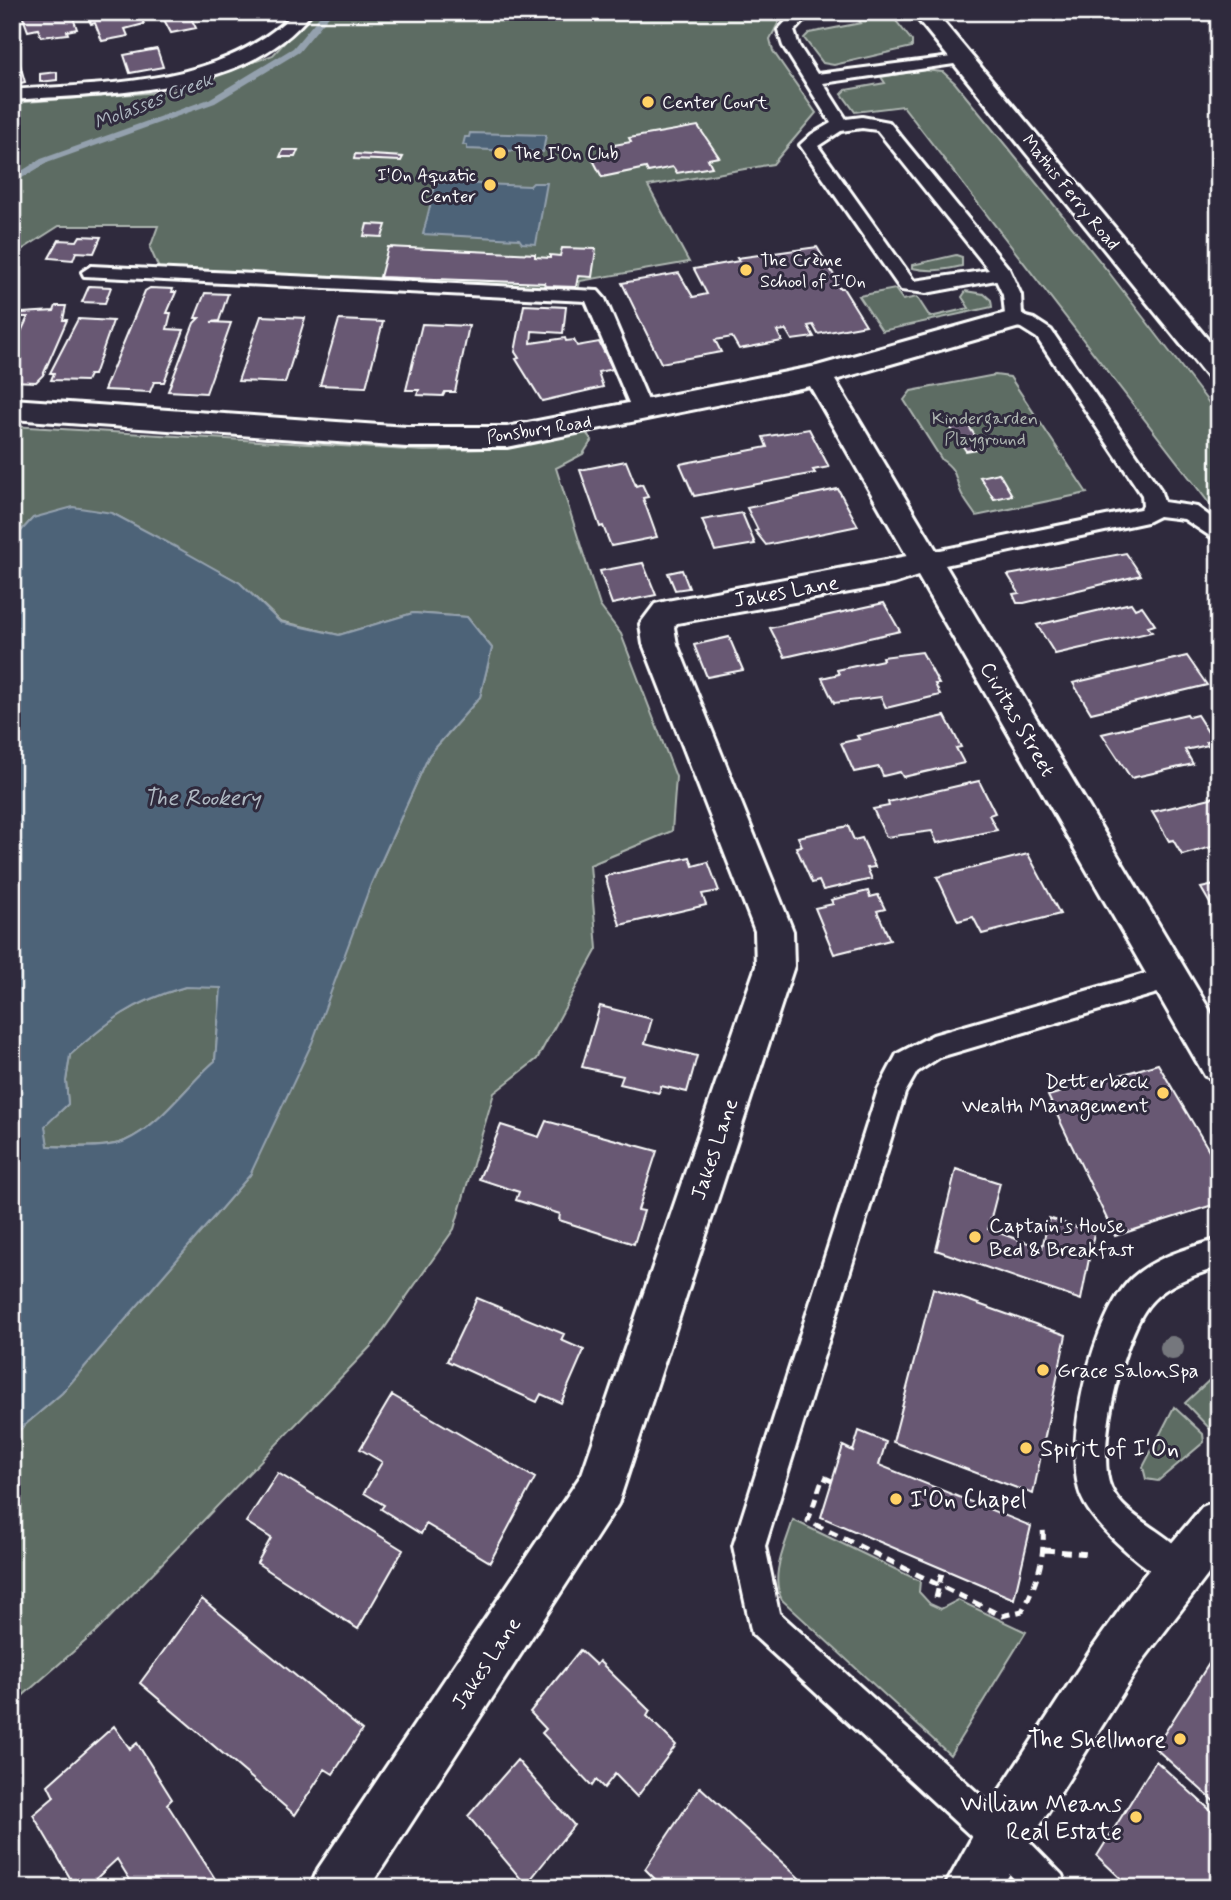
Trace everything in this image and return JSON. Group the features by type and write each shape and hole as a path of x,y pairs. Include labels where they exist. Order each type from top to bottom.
{"street":[{"name":"Mathis Ferry Road","path":"923,12 1219,372"},
{"name":"Ponsbury Road","path":"12,409 442,439 517,435 818,375 1013,320"},
{"name":"Civitas Street","path":"818,375 1219,1063"},
{"name":"Jakes Lane","path":"337,1888 601,1487 775,966 774,931 660,644 657,624 667,613 894,572 926,561"},
{"path":"971,1888 999,1837 1142,1616 1177,1569 1219,1524"}],"lane":[{"path":"12,95 178,80 218,69 272,42 304,12"},
{"path":"798,12 799,17 786,30 791,46 842,126"},
{"path":"812,80 961,58"},
{"path":"926,561 1147,515 1154,508 1153,494 1044,334 1027,323 1013,320 1012,295 1002,273 883,125 865,121 827,128 809,145 908,286 926,287 1002,273"},
{"path":"91,272 591,295 596,299 642,410"},
{"path":"1154,508 1189,512 1219,534"},
{"path":"1049,1888 999,1837 764,1622 749,1546 892,1090 907,1063 933,1046 1169,979"},
{"path":"1177,1569 1128,1528 1096,1494 1092,1459 1099,1398 1112,1340 1136,1296 1172,1268 1219,1253"}],"path":[{"path":"832,1481 822,1477 808,1521 1002,1616 1016,1615 1022,1611 1039,1580 1045,1550 1043,1527"},
{"path":"1045,1550 1096,1554"},
{"path":"936,1598 943,1569"}],"green space":[{"name":"The I'On Club","path":"313,12 784,12 770,39 773,51 816,113 773,164 648,186 689,262 580,281 578,290 160,271 150,248 158,226 59,226 12,256 12,103 174,91 273,55"},
{"path":"852,12 889,12 912,41 912,47 834,65 823,63 804,38 809,33 861,23"},
{"path":"924,70 943,72 955,83 1107,270 1219,416 1219,516 903,106 855,112 842,94 846,90 885,83 881,77"},
{"path":"956,255 962,257 962,266 937,270 912,268 912,265"},
{"path":"895,289 903,300 917,297 930,317 969,308 962,297 966,291 984,294 991,300 992,307 882,331 859,296"},
{"name":"Kindergarden Playground","path":"995,375 1010,377 1087,493 976,516 961,493 953,470 942,460 904,400 911,391"},
{"path":"12,426 424,451 487,449 582,428 592,440 583,454 556,468 600,606 621,634 676,777 672,831 590,865 597,949 537,1059 494,1093 454,1229 374,1343 97,1631 12,1705 12,1436 62,1393 250,1175 371,884 429,755 480,697 492,648 467,617 413,613 339,635 280,621 240,583 112,513 33,518 12,541"},
{"path":"185,987 221,987 215,1061 150,1126 125,1141 98,1146 48,1146 44,1126 68,1104 66,1081 70,1055 97,1032 136,1006"},
{"path":"1219,1371 1219,1426 1211,1430 1185,1403"},
{"path":"1174,1407 1203,1434 1204,1442 1158,1481 1146,1479 1143,1467"},
{"path":"793,1520 920,1581 919,1592 930,1604 941,1609 958,1600 1026,1632 950,1755 782,1600 778,1590 778,1570"}],"water":[{"path":"470,133 546,135 543,152 467,149 467,145 463,145 465,137 469,137"},
{"path":"436,182 530,186 533,183 547,183 536,244 522,243 519,239 423,234"},
{"name":"The Rookery","path":"73,507 112,513 240,583 280,622 339,635 413,613 467,617 492,648 480,697 429,755 371,884 312,1043 250,1175 62,1393 12,1436 12,541 33,518","holes":["185,987 221,988 215,1061 150,1126 117,1144 87,1147 48,1146 45,1126 68,1104 66,1081 70,1055 110,1022 150,999"]}],"building":[{"path":"21,12 71,12 77,29 67,31 68,34 41,37 38,29 28,31"},
{"path":"86,12 139,12 144,24 125,29 128,36 102,41 95,23 91,24"},
{"path":"160,12 188,12 196,28 171,33"},
{"path":"157,49 163,67 130,73 124,55"},
{"path":"19,61 25,82 12,85 12,62"},
{"path":"57,72 57,80 40,82 40,74"},
{"path":"698,126 719,157 708,159 712,167 677,173 673,167 648,172 646,168 602,177 591,156 617,152 614,145 631,142 629,138"},
{"path":"283,150 298,150 295,157 280,157"},
{"path":"355,154 403,157 401,161 354,159"},
{"path":"367,224 386,225 382,237 364,236"},
{"path":"80,236 101,237 94,253 76,252 73,260 49,258 59,240 77,241"},
{"path":"388,247 535,254 535,257 550,258 550,255 560,256 562,248 596,249 592,277 578,276 576,287 544,286 545,283 380,277"},
{"path":"817,247 839,288 843,288 866,325 818,334 813,325 808,326 814,337 792,340 786,330 777,331 782,341 739,349 732,337 715,340 721,352 661,363 622,283 679,273 693,297 707,294 694,269 739,261 737,258"},
{"path":"89,286 111,287 105,303 82,302"},
{"path":"150,288 173,289 172,292 176,292 167,313 171,313 167,329 184,330 164,382 154,382 150,392 104,390 145,291"},
{"path":"205,293 228,294 219,321 211,322 231,323 206,393 168,391 194,323 199,318 195,318"},
{"path":"524,305 566,307 563,333 532,331 531,343 565,338 566,341 574,340 577,346 599,342 613,369 598,372 603,387 542,401 516,359 519,358 515,352"},
{"path":"56,306 66,306 63,320 67,320 43,375 36,382 12,381 12,351 28,317 19,317 22,313 54,311"},
{"path":"261,316 305,318 285,383 238,381"},
{"path":"78,319 113,321 94,375 89,375 86,381 51,380 54,373 50,373"},
{"path":"339,320 383,322 366,387 320,385"},
{"path":"422,324 469,326 455,392 445,392 443,396 417,395 419,390 406,390"},
{"path":"966,422 983,448 966,451 949,425"},
{"path":"809,429 829,467 813,470 815,473 694,496 680,464 767,447 763,437"},
{"path":"626,461 636,486 642,484 648,497 643,498 657,537 611,546 603,526 600,527 580,470"},
{"path":"999,473 1012,495 994,499 980,477"},
{"path":"838,489 858,526 766,545 755,531 758,530 747,508"},
{"path":"742,513 755,544 715,551 702,520"},
{"path":"1126,553 1141,575 1024,603 1017,603 1013,594 1019,593 1008,575"},
{"path":"643,563 656,595 612,604 600,571"},
{"path":"682,570 689,588 675,590 668,573"},
{"path":"884,603 900,631 785,657 770,628"},
{"path":"1131,603 1135,609 1142,606 1155,625 1148,627 1152,632 1055,654 1037,625"},
{"path":"729,637 743,670 707,677 694,645"},
{"path":"922,652 939,684 935,684 940,695 886,708 881,697 834,703 822,678 839,674 837,670 883,660 882,657"},
{"path":"1187,656 1207,685 1091,713 1073,683"},
{"path":"1187,714 1189,717 1197,715 1213,740 1206,742 1208,745 1185,750 1193,764 1131,778 1102,734"},
{"path":"945,716 961,747 956,748 964,763 903,777 900,772 883,776 879,767 854,772 841,743 859,739 857,736"},
{"path":"979,781 995,813 989,815 997,830 937,843 932,831 886,837 873,809 889,806 888,802"},
{"path":"1219,796 1219,845 1182,855 1173,840 1169,841 1152,812"},
{"path":"848,826 854,840 862,838 875,867 867,868 872,879 823,890 819,881 812,883 796,847 802,846 798,837"},
{"path":"1028,854 1060,914 982,934 973,917 958,921 937,877"},
{"path":"690,857 693,866 708,862 719,891 702,894 706,905 620,925 605,876"},
{"path":"1219,884 1219,919 1201,888"},
{"path":"868,891 870,897 878,895 885,909 877,911 890,940 834,954 815,908 833,904 831,900"},
{"path":"600,1006 652,1019 645,1043 697,1056 687,1092 661,1086 659,1093 620,1084 623,1076 582,1067"},
{"path":"1158,1064 1219,1167 1219,1203 1115,1236 1048,1096"},
{"path":"546,1121 657,1151 638,1210 644,1211 634,1244 559,1220 560,1214 516,1200 519,1192 479,1179 501,1125 539,1137"},
{"name":"Captain's House Bed & Breakfast","path":"956,1169 1000,1183 988,1229 1042,1248 1049,1218 1094,1233 1081,1300 936,1250"},
{"path":"933,1288 1066,1335 1033,1494 893,1442"},
{"path":"477,1298 564,1334 561,1340 584,1350 561,1403 541,1394 537,1402 447,1361"},
{"path":"392,1395 535,1478 490,1562 426,1524 421,1534 381,1509 384,1505 364,1493 382,1462 360,1449"},
{"name":"I'On Chapel","path":"859,1431 886,1442 879,1465 1031,1526 1014,1599 821,1517 843,1446 853,1451"},
{"path":"278,1473 403,1550 358,1629 257,1563 271,1538 246,1522"},
{"path":"202,1599 362,1730 333,1774 325,1769 295,1815 140,1683"},
{"path":"1219,1648 1219,1806 1155,1748"},
{"path":"580,1650 596,1665 599,1661 650,1711 647,1716 676,1745 637,1797 615,1774 604,1788 596,1780 592,1786 542,1733 546,1729 530,1712"},
{"path":"114,1726 130,1749 137,1743 172,1799 167,1804 221,1888 135,1888 117,1859 86,1888 76,1888 33,1815 54,1797 48,1785"},
{"path":"517,1760 574,1825 526,1885 468,1816"},
{"path":"1156,1761 1219,1818 1219,1888 1131,1888 1097,1856"},
{"path":"700,1787 810,1888 656,1888 659,1883 645,1869"}],"waterway":[{"name":"Molasses Creek","path":"12,181 44,161 212,101 296,50 328,12"}],"place":[{"name":"Center Court","path":"648,102"},
{"name":"The I'On Club","path":"500,153"},
{"name":"I'On Aquatic Center","path":"490,185"},
{"name":"The Crème School of I'On","path":"746,270"},
{"name":"Detterbeck Wealth Management","path":"1163,1093"},
{"name":"Captain's House Bed & Breakfast","path":"975,1237"},
{"name":"Grace SalonSpa","path":"1043,1370"},
{"name":"Spirit of I'On","path":"1026,1448"},
{"name":"I'On Chapel","path":"896,1499"},
{"name":"The Shellmore","path":"1180,1739"},
{"name":"William Means Real Estate","path":"1136,1817"}]}
